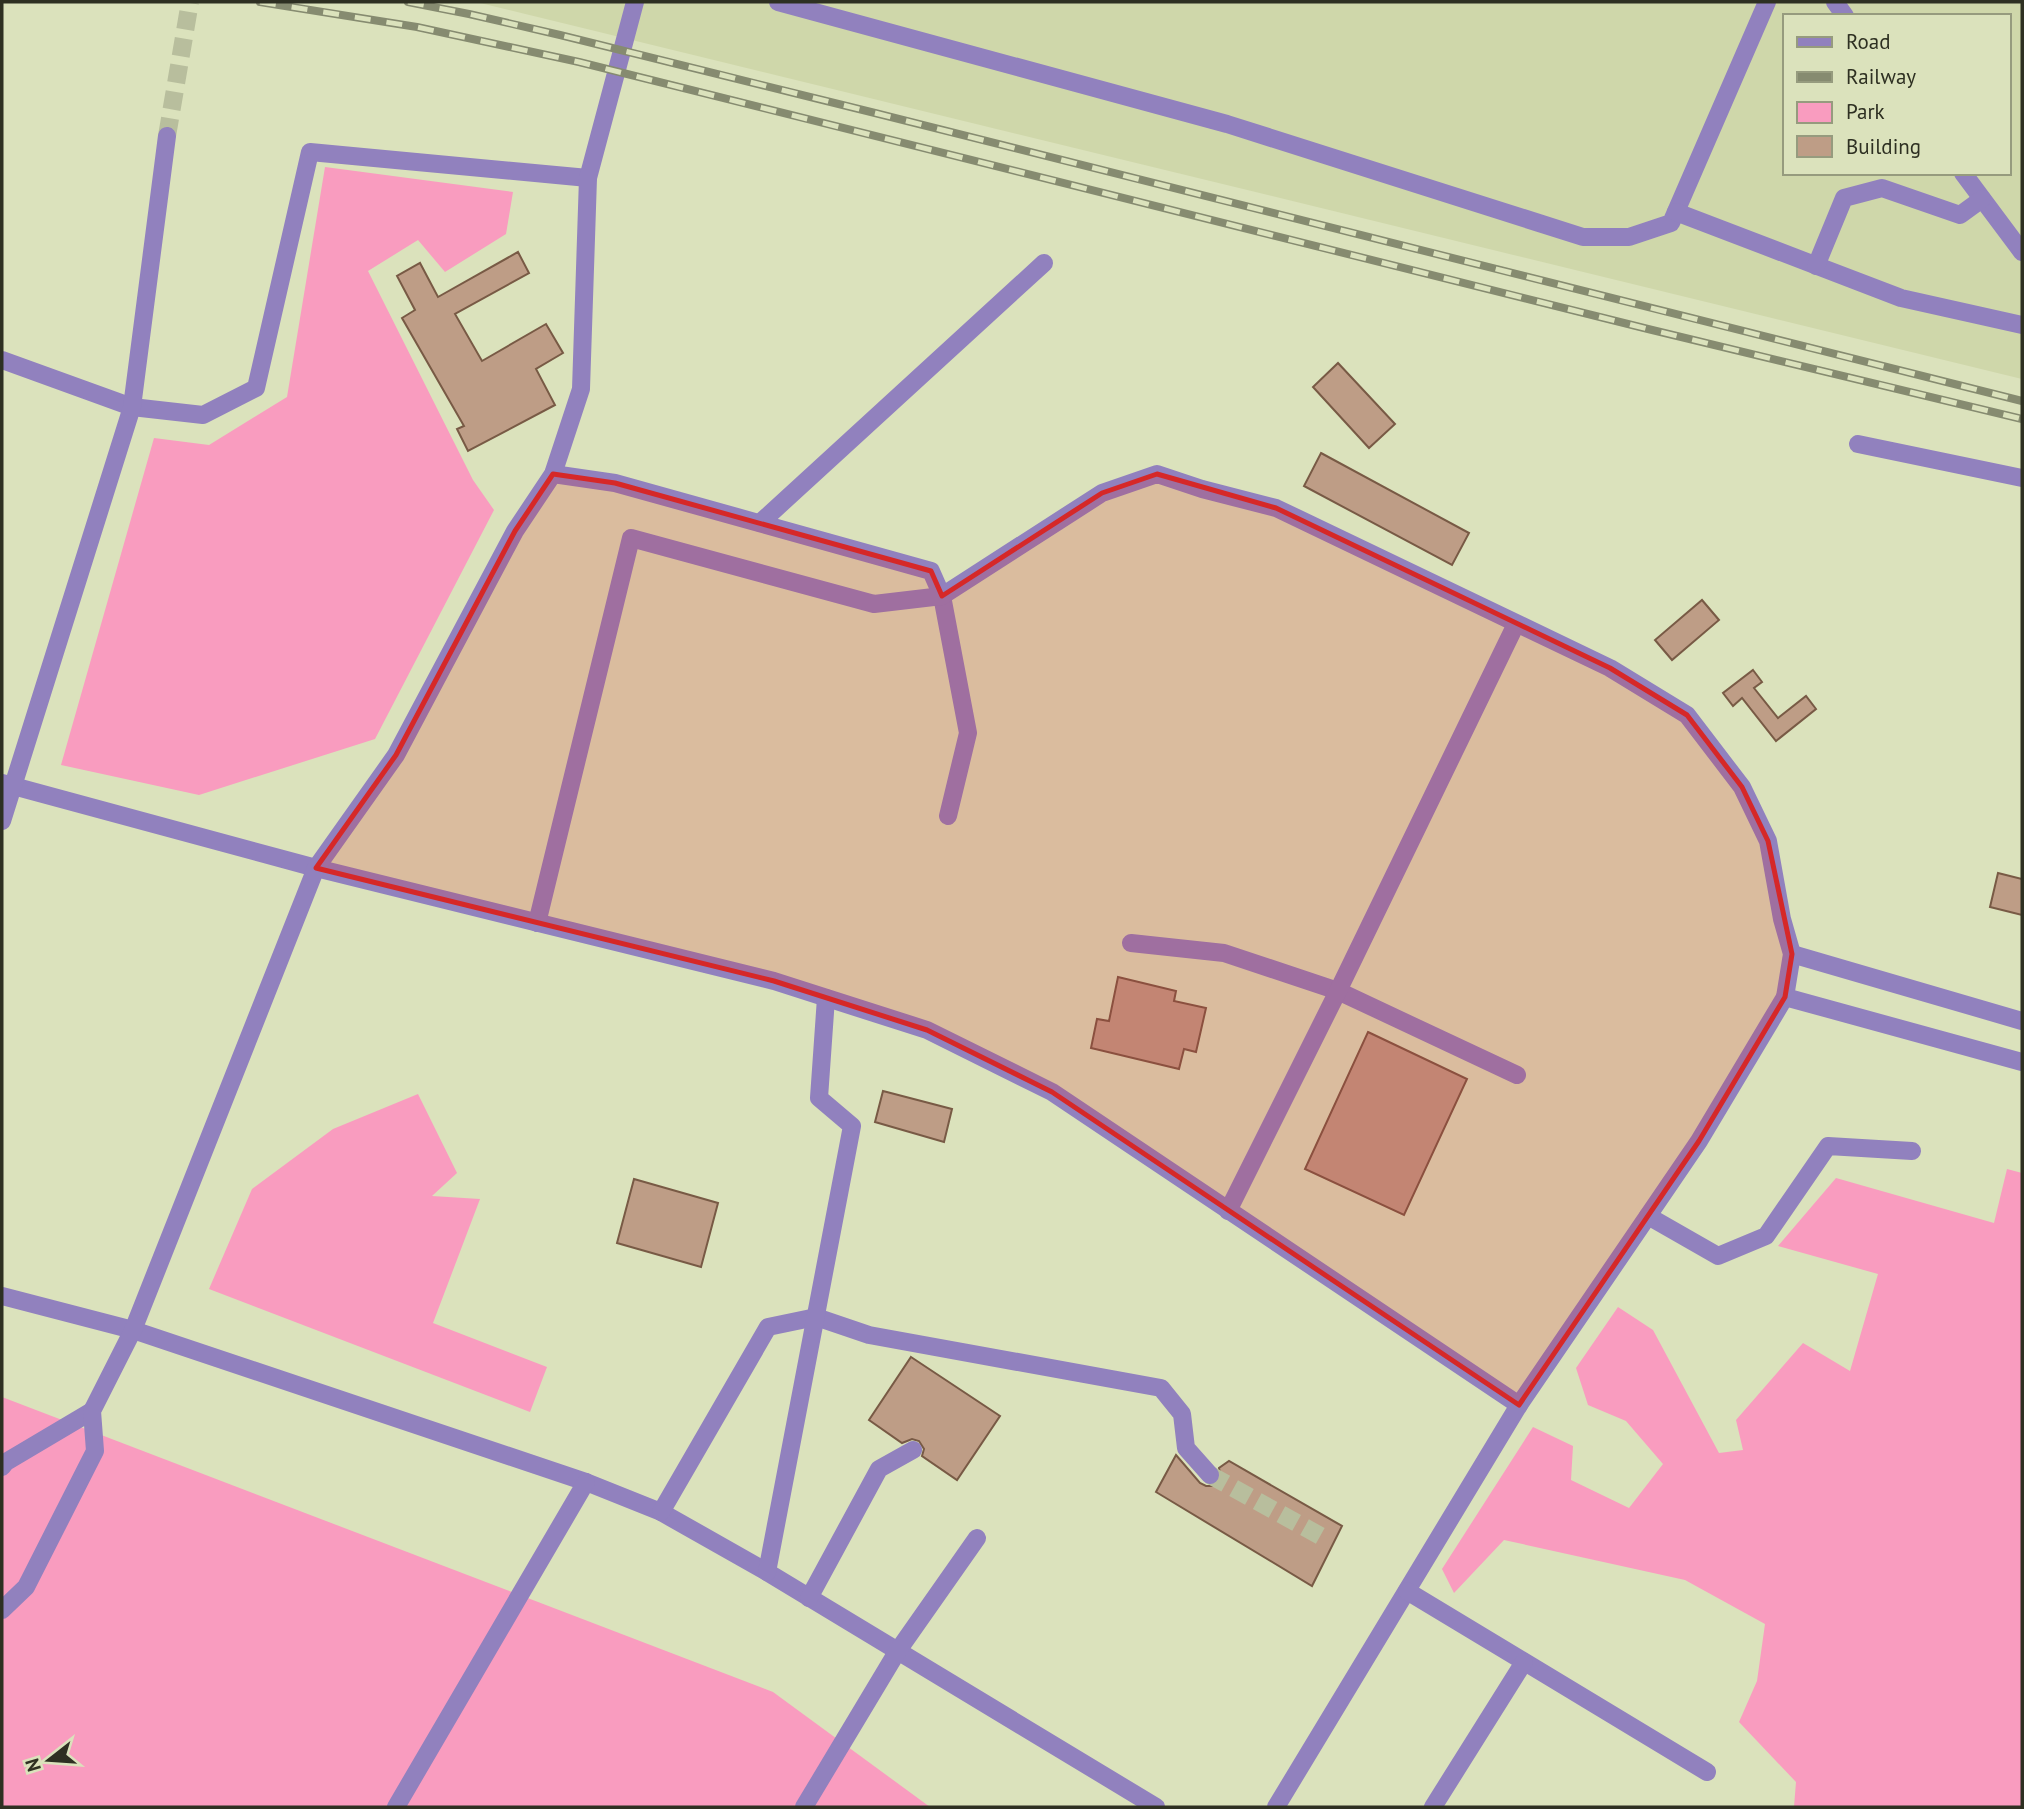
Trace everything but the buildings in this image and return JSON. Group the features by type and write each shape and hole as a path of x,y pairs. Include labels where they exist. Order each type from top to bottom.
{"street":[{"path":"2,1610 26,1587 95,1451 92,1411 133,1330 316,868 396,755 515,531 553,474 581,390 588,178 635,2"},
{"path":"778,2 1227,124 1583,237 1629,237 1671,223 1767,2"},
{"path":"2,821 7,785 132,408 167,136"},
{"path":"2,360 132,408 203,415 256,388 310,152 588,178"},
{"path":"1965,175 2022,252"},
{"path":"1816,266 1844,198 1882,188 1960,215 1983,199"},
{"path":"1676,212 1901,298 2022,325"},
{"path":"760,523 1044,263"},
{"path":"1858,444 2022,478"},
{"path":"553,474 615,483 931,571 942,596 968,733 948,816"},
{"path":"537,923 631,538 874,604 942,596 1102,493 1157,474 1276,508 1610,668 1687,715 1742,787 1768,841 1782,919 1792,954 1785,997 1699,1141 1519,1405 1276,1807"},
{"path":"1228,1211 1516,624"},
{"path":"7,785 316,868 774,981 927,1030 1052,1092 1519,1405"},
{"path":"1131,943 1224,953 1338,991 1517,1075"},
{"path":"1792,954 2022,1021"},
{"path":"1785,997 2022,1062"},
{"path":"767,1572 852,1126 819,1098 826,998"},
{"path":"1648,1216 1718,1255 1766,1236 1828,1146 1912,1151"},
{"path":"2,1296 133,1330 586,1482 661,1512 767,1572 1156,1807"},
{"path":"661,1512 768,1327 816,1317 869,1335 1161,1388 1182,1414 1186,1448 1210,1475"},
{"path":"2,1466 92,1411"},
{"path":"809,1598 879,1469 913,1450"},
{"path":"396,1807 586,1482"},
{"path":"804,1807 897,1652 978,1538"},
{"path":"1407,1591 1707,1772"},
{"path":"1433,1807 1524,1662"}],"highlighted area":[{"path":"553,474 615,483 931,571 942,596 1102,493 1157,474 1276,508 1610,668 1687,715 1742,787 1768,841 1792,954 1785,997 1699,1141 1519,1405 1052,1092 927,1030 774,981 316,868 396,755 515,531"}],"shaded area":[{"path":"476,2 2022,2 2022,379"}],"green space":[{"path":"325,167 513,192 506,234 445,272 418,240 368,271 473,480 494,510 375,739 199,795 61,765 154,438 209,445 287,397"},
{"path":"418,1094 457,1173 432,1196 480,1199 433,1323 547,1367 530,1412 209,1289 252,1189 333,1129"},
{"path":"2007,1169 2022,1173 2022,1807 1794,1807 1796,1782 1739,1722 1757,1681 1765,1624 1685,1580 1504,1540 1454,1593 1442,1569 1533,1427 1573,1446 1571,1480 1629,1508 1663,1464 1626,1421 1588,1405 1576,1368 1618,1307 1653,1330 1719,1453 1743,1450 1736,1420 1803,1343 1850,1371 1878,1274 1778,1246 1836,1178 1994,1223"},
{"path":"2,1397 773,1692 930,1807 2,1807"}],"tunnel":[{"path":"167,136 190,2"},
{"path":"1210,1475 1324,1538"}],"railway":[{"path":"260,2 417,27 579,62 1648,329 2022,419"},
{"path":"408,2 560,35 2022,401"}]}
